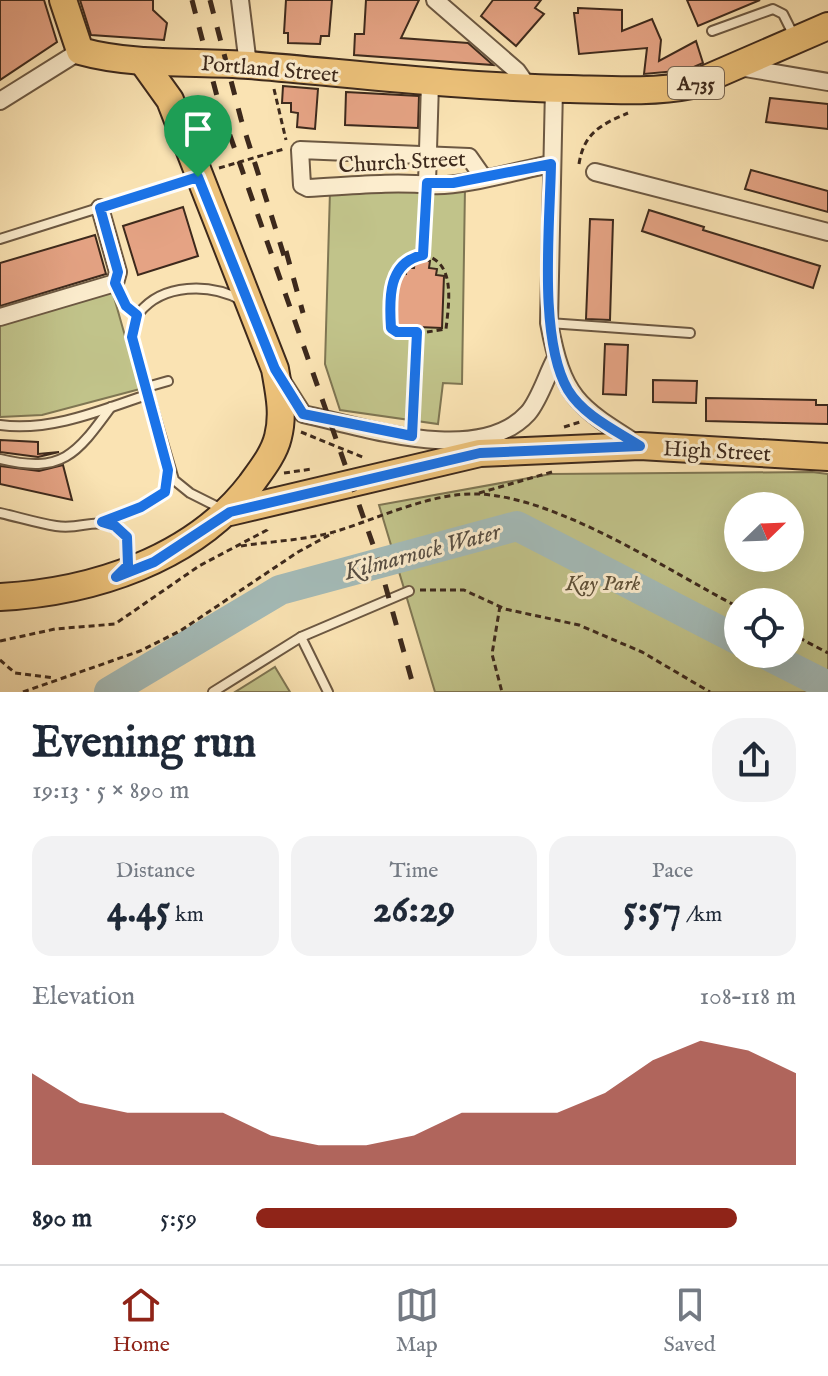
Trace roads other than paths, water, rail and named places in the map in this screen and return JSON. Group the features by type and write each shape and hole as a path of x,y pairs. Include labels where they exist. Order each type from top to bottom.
{"main road":[{"path":"63,0 80,51"},
{"name":"A735","path":"542,88 664,91 692,85 828,26"},
{"name":"Portland Street","path":"80,51 111,59 261,66 430,83 542,88"},
{"path":"0,597 26,596 116,577 154,562 230,512 266,464 278,437 281,407 275,369 249,305 205,173 170,100 142,61"},
{"name":"High Street","path":"230,512 271,505 480,453 640,446 828,457"}],"street":[{"path":"240,0 261,66"},
{"path":"435,0 517,71 542,88 551,164 549,323 556,358 568,389 586,412 640,446"},
{"path":"0,101 80,51"},
{"path":"735,67 828,82"},
{"path":"427,183 430,83"},
{"name":"Church Street","path":"428,155 300,150 302,185 427,183 483,177 551,164"},
{"path":"428,155 469,157 483,177"},
{"path":"595,172 828,232"},
{"path":"0,317 115,283 118,272 100,208"},
{"path":"275,369 303,414 449,441 489,438 527,413 556,358"}],"lane":[{"path":"712,31 773,9 783,14 796,40"},
{"path":"0,239 205,173"},
{"path":"230,512 190,493 174,480 168,470 132,337 137,315 155,299 190,288 216,289 249,305"},
{"path":"549,323 690,333"},
{"path":"412,436 417,332"},
{"path":"0,425 17,427 72,419 168,381"},
{"path":"0,459 46,466 64,459 79,448 111,406"},
{"path":"0,513 59,527 102,522 141,507 165,492 168,470"},
{"path":"102,522 115,526 127,537 128,565 116,577"},
{"path":"213,692 301,637 409,591"},
{"path":"301,637 328,692"}],"waterway":[{"name":"Kilmarnock Water","path":"109,692 280,590 517,526 724,633"},
{"name":"Kilmarnock Water","path":"793,668 828,686"}],"railway":[{"path":"192,0 219,104 378,559 415,692"},
{"path":"210,0 241,119 286,262"},
{"path":"286,251 303,313"}],"park label":[{"name":"Kay Park","path":"603,582"}]}
